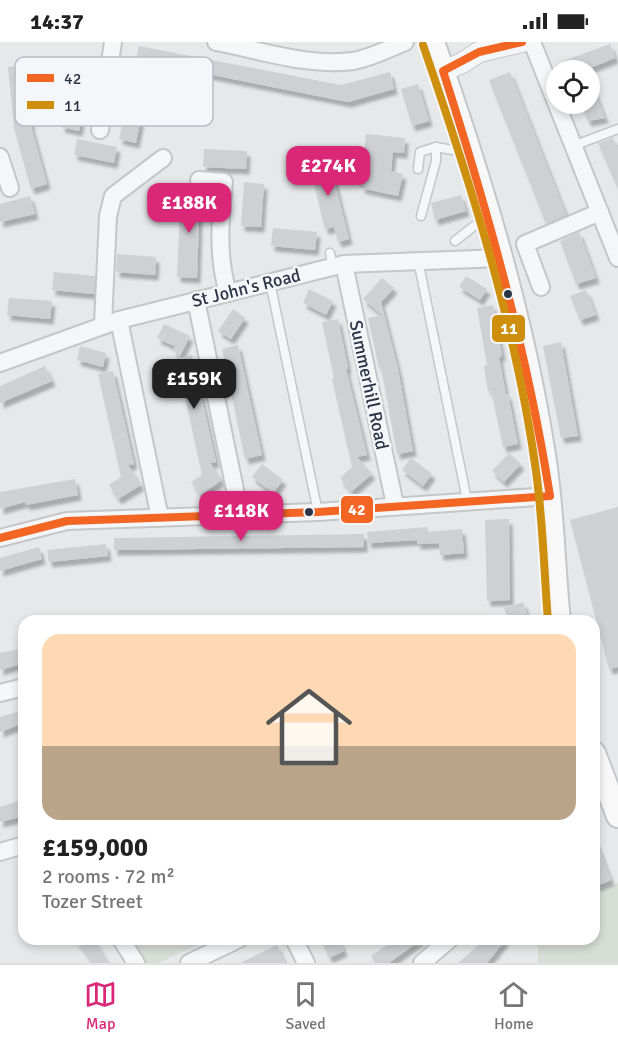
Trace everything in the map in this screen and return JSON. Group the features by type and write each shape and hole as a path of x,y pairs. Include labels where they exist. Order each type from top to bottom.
{"main road":[{"path":"433,42 453,67 468,148 502,258 543,448 550,496 560,615"},
{"path":"600,771 618,816"}],"street":[{"path":"111,57 113,42"},
{"path":"216,42 262,46 316,61 337,62 370,56 405,42"},
{"path":"453,67 479,52 522,42"},
{"path":"453,67 484,60 530,42 618,258"},
{"path":"100,130 101,126"},
{"path":"0,157 10,188"},
{"path":"160,518 111,322 108,216 114,196 162,158"},
{"path":"199,180 224,183 219,244 221,270 228,293"},
{"path":"541,287 525,244 600,212"},
{"name":"St John's Road","path":"0,363 111,322 270,282 336,262 502,258"},
{"name":"Summerhill Road","path":"336,262 395,505"},
{"path":"196,300 240,514"},
{"path":"0,538 67,521 318,512 550,496"},
{"path":"0,693 18,688"},
{"path":"0,852 18,847"},
{"path":"125,945 136,963"},
{"path":"189,963 226,945"},
{"path":"297,945 306,963"},
{"path":"422,963 443,945"}],"lane":[{"path":"573,146 618,129"},
{"path":"418,169 420,152 436,147 458,151 468,148"},
{"path":"421,216 436,161 436,147"},
{"path":"455,241 474,226 491,222"},
{"path":"418,260 467,500"},
{"path":"270,282 318,512"}],"shaded area":[{"path":"618,883 618,963 538,963 538,945 600,945 600,890"},
{"path":"136,945 197,945 159,963 146,963"}],"building":[{"path":"610,44 615,58 600,64 600,60 566,60"},
{"path":"139,46 196,57 137,57"},
{"path":"213,60 341,85 390,72 394,89 348,102 213,75"},
{"path":"15,66 15,126 31,126 47,184 31,189 14,128 8,67"},
{"path":"510,72 566,215 546,224 489,80"},
{"path":"418,84 429,121 412,126 401,89"},
{"path":"600,105 605,118 588,121 585,114 600,114"},
{"path":"61,126 80,126 79,131"},
{"path":"122,126 139,126 136,143 119,139"},
{"path":"366,134 405,138 404,153 393,152 391,171 403,174 398,196 361,188 362,182 356,181 360,164 363,165"},
{"path":"613,138 618,149 618,189 598,143"},
{"path":"77,139 117,147 114,163 74,155"},
{"path":"204,149 247,151 246,169 203,167"},
{"path":"320,157 330,163 349,239 338,242 334,227 325,229 308,160"},
{"path":"244,182 264,184 261,227 241,226"},
{"path":"181,190 200,191 197,278 177,277"},
{"path":"461,195 466,211 435,220 431,203"},
{"path":"30,196 35,214 0,222 0,204"},
{"path":"273,228 317,232 315,250 271,246"},
{"path":"579,232 596,278 576,284 560,241"},
{"path":"117,254 156,257 155,275 116,272"},
{"path":"54,272 95,276 94,294 52,290"},
{"path":"466,276 487,289 480,300 459,287"},
{"path":"382,278 394,288 381,302 398,369 413,451 397,454 381,367 379,368 368,318 382,315 363,299"},
{"path":"309,289 333,301 326,315 303,303"},
{"path":"586,290 596,315 580,320 570,296"},
{"path":"9,298 52,301 50,319 7,315"},
{"path":"493,305 502,356 499,357 518,444 503,447 491,390 488,391 484,366 487,365 477,308"},
{"path":"233,309 245,318 231,339 218,331"},
{"path":"338,319 348,368 346,369 367,455 357,457 372,474 351,492 340,478 352,467 322,322"},
{"path":"164,324 190,336 179,358 192,355 216,462 210,463 222,480 200,495 191,482 202,475 174,346 157,338"},
{"path":"561,342 578,436 561,438 543,346"},
{"path":"238,345 262,455 245,459 222,349"},
{"path":"80,346 106,353 103,367 77,360"},
{"path":"45,366 52,381 0,403 0,386"},
{"path":"113,371 134,464 128,465 141,485 118,499 109,485 121,477 98,374"},
{"path":"509,453 521,464 504,482 492,471"},
{"path":"411,458 432,474 423,486 402,470"},
{"path":"262,464 283,480 273,493 252,477"},
{"path":"75,479 78,495 26,505 25,502 0,509 0,492"},
{"path":"618,507 618,667 609,669 600,635 600,615 595,615 570,520"},
{"path":"509,519 510,600 487,601 485,520"},
{"path":"427,527 428,532 462,529 464,553 440,555 439,543 417,544 417,540 368,543 367,532"},
{"path":"364,534 364,547 114,550 114,538"},
{"path":"106,544 108,556 49,562 47,550"},
{"path":"39,547 42,559 0,571 0,558"},
{"path":"523,602 527,615 506,615 504,608"},
{"path":"18,649 18,665 0,670 0,653"},
{"path":"18,712 18,725 0,732 0,717"},
{"path":"18,801 18,818 0,822 0,807"},
{"path":"600,852 611,880 600,884"},
{"path":"80,945 98,945 108,963 93,963"},
{"path":"277,945 285,963 240,963"},
{"path":"324,945 342,945 344,951 329,958"},
{"path":"387,945 414,945 389,963 375,963 371,956"},
{"path":"478,945 501,945 487,963 458,963"}],"transit line":[{"name":"42","path":"0,538 67,521 318,512 550,496 530,388 505,282 443,71 479,52 522,42"},
{"name":"11","path":"423,45 475,203 517,363 536,471 548,615"}]}
